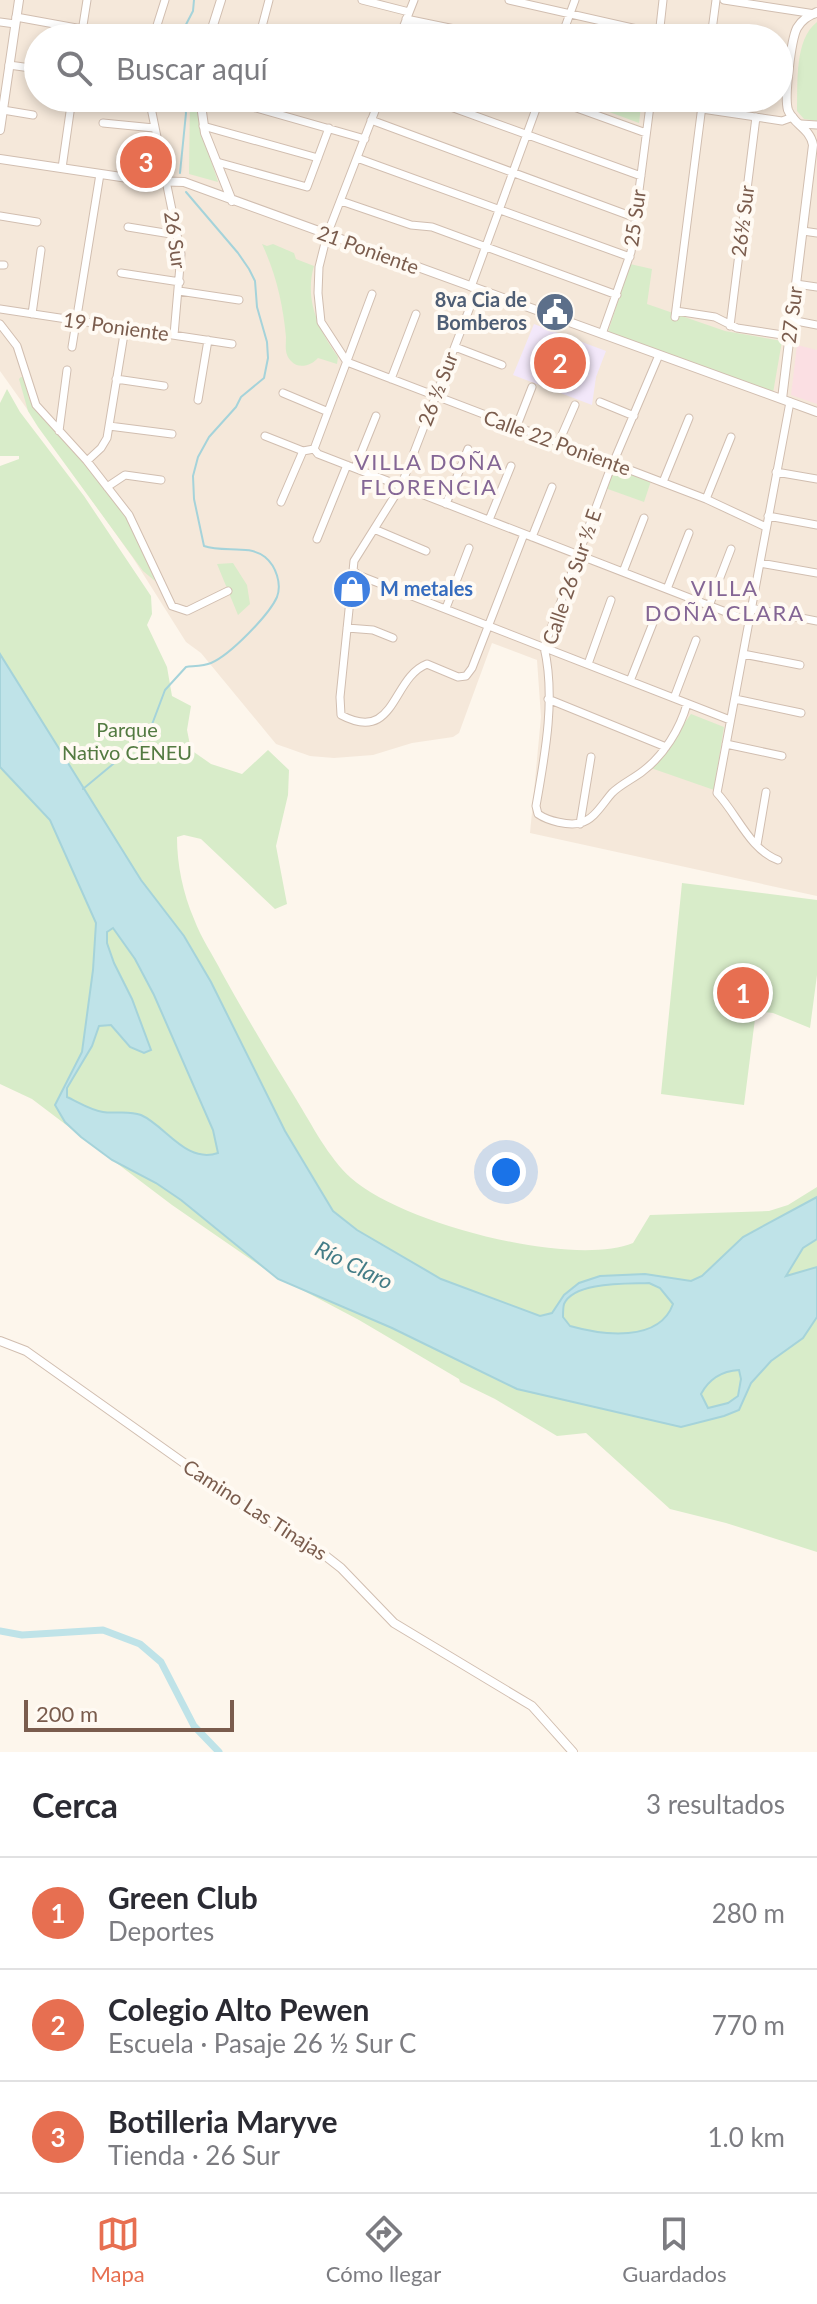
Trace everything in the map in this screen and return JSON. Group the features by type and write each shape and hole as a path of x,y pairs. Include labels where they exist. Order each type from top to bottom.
{"street":[{"path":"0,129 3,81 9,65 19,0"},
{"path":"83,24 87,0"},
{"path":"157,24 165,0"},
{"path":"213,24 221,0"},
{"path":"263,24 269,0"},
{"path":"362,0 440,24"},
{"path":"404,24 414,0"},
{"path":"509,0 615,24"},
{"path":"566,24 575,0"},
{"path":"660,24 663,0"},
{"path":"713,24 716,0"},
{"path":"724,0 770,4 816,13"},
{"path":"793,48 796,29 805,18 816,13"},
{"path":"0,22 16,20 45,24"},
{"path":"9,65 24,67"},
{"path":"3,110 33,115"},
{"path":"62,168 70,112"},
{"name":"26 Sur","path":"151,112 181,260 174,335"},
{"path":"202,112 203,126 232,201"},
{"path":"271,112 365,139"},
{"path":"347,362 325,331 319,313 319,267 327,235 374,112"},
{"path":"465,112 641,176"},
{"name":"26 ½ Sur","path":"487,625 472,668 466,676 458,677 427,664 418,670 380,719 369,722 341,715 340,697 354,561 401,486 455,347 485,247 535,112"},
{"path":"588,112 646,133"},
{"name":"25 Sur","path":"602,334 630,257 649,112"},
{"path":"702,112 675,314 715,317 730,326 789,336"},
{"path":"722,112 782,121 793,117"},
{"path":"791,112 801,124 817,125"},
{"name":"26½ Sur","path":"730,326 756,117"},
{"path":"371,120 636,218"},
{"path":"103,123 154,128"},
{"name":"27 Sur","path":"757,845 717,793 776,472 786,400 789,336 813,178 813,141 801,124"},
{"path":"203,126 318,158"},
{"path":"217,162 307,187 329,128"},
{"path":"357,158 630,257"},
{"name":"21 Poniente","path":"0,159 100,174 184,182 817,412"},
{"path":"72,347 100,174"},
{"path":"341,201 411,225 432,227 617,295"},
{"path":"0,216 37,222"},
{"path":"128,227 177,235"},
{"path":"803,231 817,233"},
{"path":"32,314 41,250"},
{"path":"121,273 180,282"},
{"path":"796,284 817,287"},
{"path":"179,291 239,300"},
{"path":"314,449 372,294"},
{"name":"19 Poniente","path":"0,309 232,344"},
{"path":"391,379 416,314"},
{"path":"791,320 817,325"},
{"path":"0,324 17,346 36,405 87,461 132,520 172,606 187,611 228,591"},
{"path":"87,461 105,444 125,328"},
{"path":"198,400 208,340"},
{"path":"455,347 502,365"},
{"name":"Calle 26 Sur ½ E","path":"582,823 545,818 536,810 546,749 548,670 544,647 613,464 659,355"},
{"name":"Calle 22 Poniente","path":"347,362 663,482 766,527"},
{"path":"59,431 67,370"},
{"path":"116,379 164,386"},
{"path":"516,428 532,387"},
{"path":"283,393 326,411"},
{"path":"600,402 634,416"},
{"path":"558,444 575,405"},
{"path":"317,539 376,416"},
{"path":"663,482 689,418"},
{"path":"109,426 172,434"},
{"path":"265,436 303,451 314,449"},
{"path":"706,499 731,437"},
{"path":"314,449 318,454 749,621"},
{"path":"446,504 468,449"},
{"path":"281,502 303,451"},
{"path":"489,520 511,466"},
{"path":"776,472 817,479"},
{"path":"107,487 125,475 161,480"},
{"path":"487,625 552,487"},
{"path":"768,516 817,525"},
{"path":"623,572 644,518"},
{"path":"374,529 426,551"},
{"path":"667,589 689,533"},
{"path":"446,608 469,548"},
{"path":"709,606 731,549"},
{"path":"760,563 817,573"},
{"path":"354,571 730,720"},
{"path":"588,664 611,600"},
{"path":"751,608 817,621"},
{"path":"630,681 653,623"},
{"path":"347,628 373,630 393,638"},
{"path":"674,698 696,640"},
{"path":"743,654 800,665"},
{"path":"548,699 666,747"},
{"path":"735,699 801,713"},
{"path":"582,823 614,791 645,770 666,747 687,704"},
{"path":"726,744 782,756"},
{"path":"582,823 591,757"},
{"path":"766,792 757,845 767,856 778,860"},
{"name":"Camino Las Tinajas","path":"0,1341 26,1351 253,1512 318,1550 341,1568 394,1623 532,1706 573,1752"}],"shaded area":[{"path":"0,0 817,0 817,896 530,833 541,717 537,660 492,643 459,733 453,737 412,743 373,755 334,758 310,756 276,744 201,653 186,642 133,558 0,371"},
{"path":"534,324 606,351 596,377 592,405 513,375"},
{"path":"797,345 817,350 817,404 791,395"}],"green space":[{"path":"817,22 817,121 804,119 797,111 801,51 804,40"},
{"path":"190,112 198,112 218,182 189,174"},
{"path":"609,112 640,112 639,123"},
{"path":"262,244 273,244 314,266 312,303 319,325 338,357 337,364 318,358 301,366 289,358 278,289"},
{"path":"630,264 652,269 647,304 725,331 782,341 773,393 608,332"},
{"path":"21,377 24,377 29,399 38,413 89,467 123,510 134,528 155,581 143,571 38,427 28,411"},
{"name":"Parque Nativo CENEU","path":"7,389 20,412 84,496 151,596 152,614 147,625 167,667 172,696 191,706 187,730 191,750 211,764 242,774 268,750 289,770 288,795 276,846 287,904 275,909 201,839 184,835 177,837 179,868 197,926 222,973 321,1140 351,1178 375,1195 407,1211 446,1225 488,1237 570,1250 605,1249 633,1243 650,1215 769,1211 788,1205 817,1187 817,1552 670,1509 586,1433 557,1436 460,1382 359,1320 272,1274 172,1205 32,1099 0,1084 0,466 19,459 19,456 0,456 0,403"},
{"path":"613,465 652,478 644,502 605,488"},
{"path":"233,563 247,585 250,604 238,615 217,564"},
{"path":"691,714 724,727 714,790 648,767"},
{"path":"682,883 817,900 817,975 810,1028 773,1013 756,1011 744,1105 661,1094"}],"water":[{"name":"Río Claro","path":"0,654 141,880 184,936 211,982 285,1131 333,1211 357,1230 441,1279 540,1316 552,1313 564,1295 579,1283 600,1276 645,1274 691,1281 702,1276 743,1237 817,1197 817,1239 803,1248 786,1276 817,1267 817,1317 803,1338 771,1361 751,1383 739,1410 681,1427 517,1389 392,1328 278,1279 181,1200 112,1160 81,1137 65,1122 55,1105 82,1052 96,923 50,820 0,767","holes":["113,928 135,959 154,995 213,1130 218,1153 207,1155 186,1149 141,1115 98,1111 67,1097 67,1088 92,1046 99,1026 111,1025 130,1047 144,1053 151,1050 107,943 107,932","649,1283 660,1288 673,1304 666,1317 643,1330 613,1333 570,1326 563,1317 564,1304 579,1291 603,1285","739,1370 741,1379 738,1396 728,1403 708,1408 701,1394 704,1389 717,1377"]}],"waterway":[{"path":"186,24 193,11 194,0"},
{"path":"180,173 186,112"},
{"path":"83,789 148,735 165,690 186,667 208,664 228,652 266,614 277,597 279,587 272,565 259,553 204,546 194,499 193,476 198,457 209,437 241,397 264,378 268,358 255,281 238,253 186,192"},
{"path":"0,1631 22,1635 103,1630 140,1644 161,1662 194,1726 219,1752"}],"place":[{"name":"Botilleria Maryve","path":"146,162"},
{"name":"8va Cia de Bomberos","path":"555,312"},
{"name":"Colegio Alto Pewen","path":"560,363"},
{"name":"M metales","path":"352,589"},
{"name":"Green Club","path":"743,993"}],"district":[{"name":"VILLA DOÑA FLORENCIA","path":"429,474"},
{"name":"VILLA DOÑA CLARA","path":"725,600"}]}
